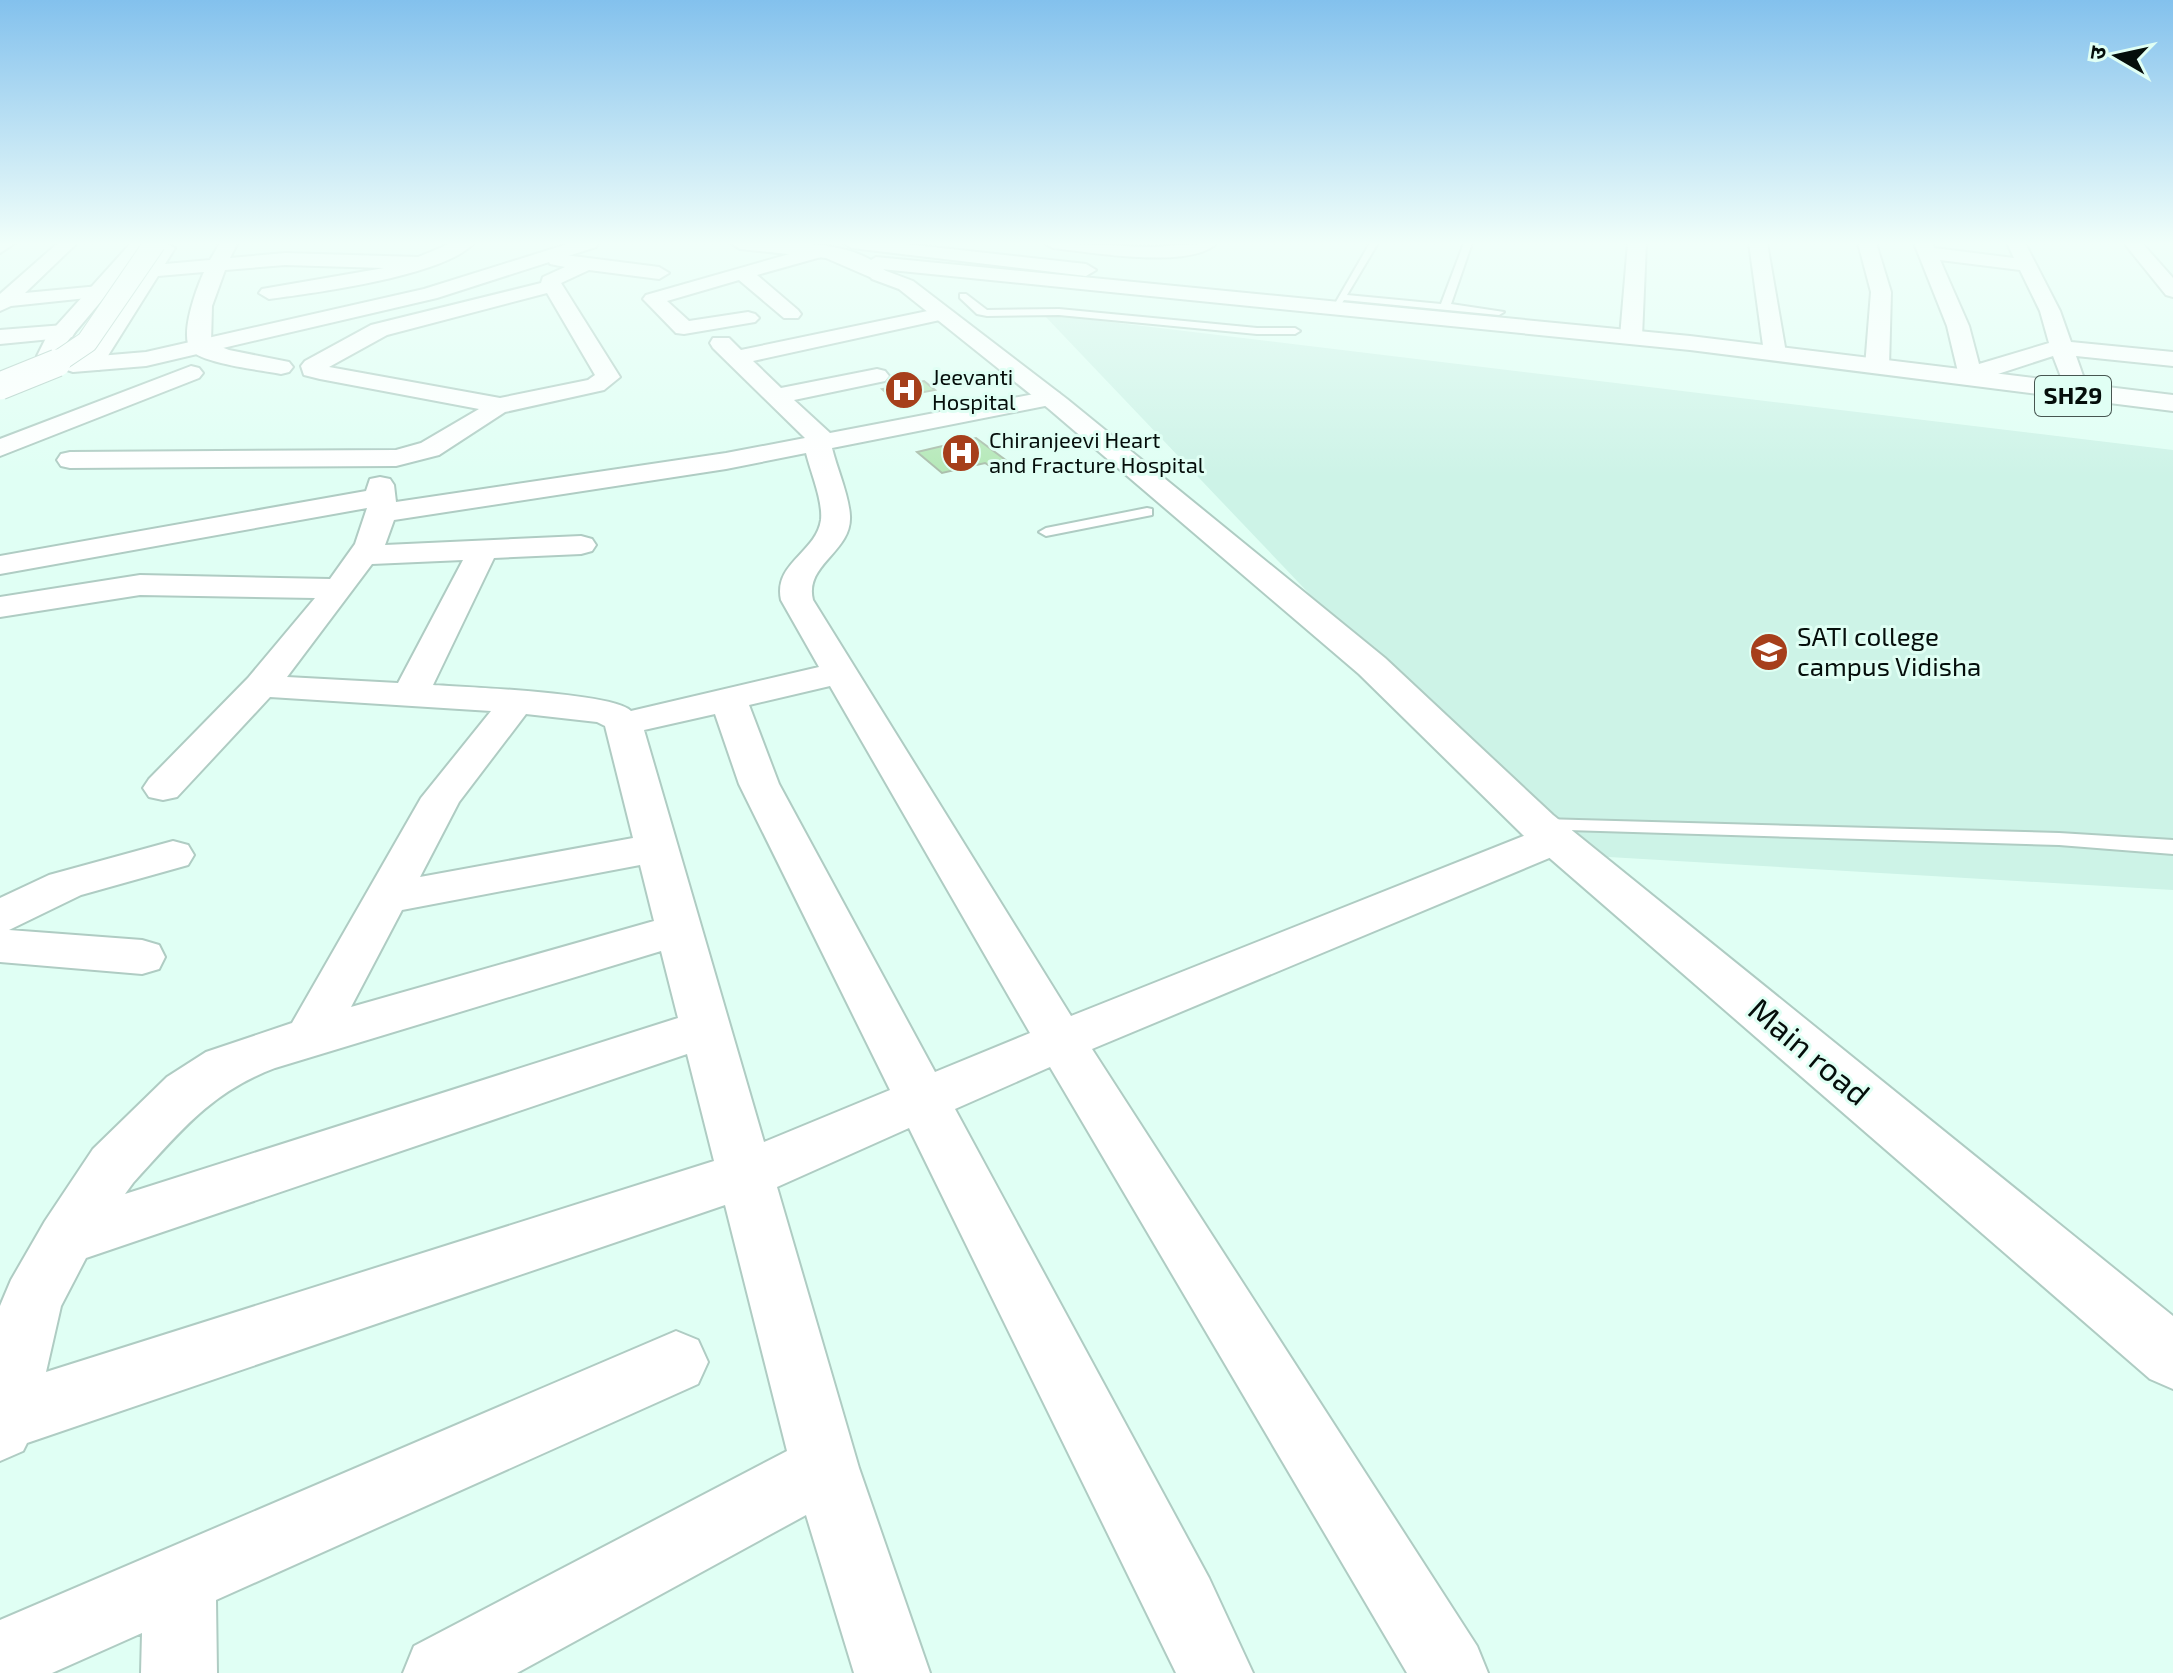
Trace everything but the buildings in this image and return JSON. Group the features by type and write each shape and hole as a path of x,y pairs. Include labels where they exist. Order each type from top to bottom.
{"main road":[{"path":"74,321 55,341 49,356 79,379 146,359 315,321"},
{"path":"1,381 35,374 81,348 100,321"},
{"path":"961,321 1018,405 1347,674 1449,743"},
{"path":"965,321 1050,398 1372,666 1449,743"},
{"name":"SH29","path":"1493,321 2173,403"},
{"name":"SH29","path":"1969,377 2173,411"},
{"name":"Main road","path":"1449,743 1547,832 2173,1357"}],"street":[{"path":"0,448 79,379 118,321"},
{"path":"198,321 200,347 223,356 281,367"},
{"path":"248,337 256,321"},
{"path":"414,321 379,330 313,366 312,370 485,400 495,407"},
{"path":"0,565 385,486 430,449 495,407 596,385 608,377 574,321"},
{"path":"677,321 684,328 728,321"},
{"path":"736,358 903,321"},
{"path":"1631,337 1632,321"},
{"path":"1770,321 1775,353"},
{"path":"1877,367 1879,321"},
{"path":"1956,321 1969,377 2043,350 2062,348 2173,359"},
{"path":"2053,321 2076,390"},
{"path":"0,337 64,332"},
{"path":"715,338 820,443 836,516 834,528 831,538 796,578 793,590 1060,1041 1450,1673"},
{"path":"1,381 191,373"},
{"path":"776,396 877,376"},
{"path":"0,423 79,379 135,385"},
{"path":"332,488 726,461 1050,398"},
{"path":"70,460 385,486"},
{"path":"163,788 261,686 339,589 363,555 385,486"},
{"path":"363,555 581,545"},
{"path":"410,695 483,550"},
{"path":"0,607 140,585 339,589"},
{"path":"623,724 841,673"},
{"path":"261,686 516,703 614,714 623,724 825,1468 892,1673"},
{"path":"728,699 759,784 1183,1604 1215,1673"},
{"path":"310,1037 441,798 516,703"},
{"path":"0,1422 745,1175 1547,832"},
{"path":"385,898 657,848"},
{"path":"0,917 65,885 173,855"},
{"path":"0,1422 32,1300 66,1239 113,1166 185,1092 224,1066 310,1037 679,930"},
{"path":"0,946 142,957"},
{"path":"66,1239 706,1028"},
{"path":"0,1658 676,1362"},
{"path":"441,1673 825,1468"},
{"path":"179,1673 180,1580"}],"lane":[{"path":"1154,321 1257,331 1295,331"},
{"path":"1046,532 1147,512"},
{"path":"1547,832 2059,839 2173,847"}],"shaded area":[{"name":"SATI college campus Vidisha","path":"1050,321 1102,321 2173,450 2173,890 1557,854"}],"place":[{"name":"Jeevanti Hospital","path":"904,390"},
{"name":"Chiranjeevi Heart and Fracture Hospital","path":"961,453"},
{"name":"SATI college campus Vidisha","path":"1769,652"}]}
